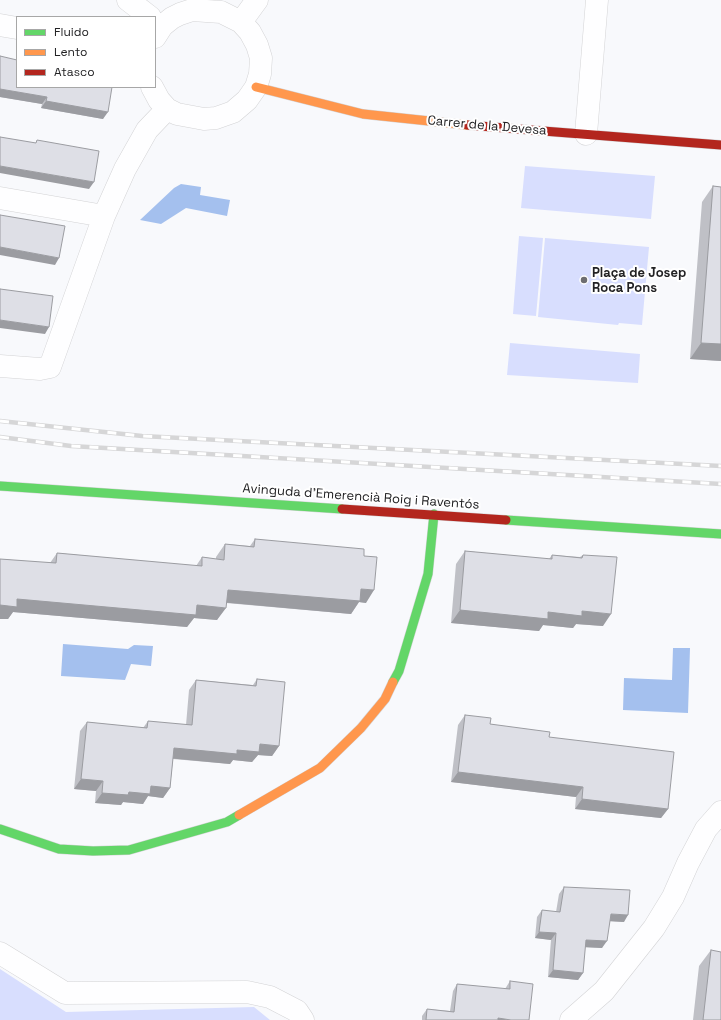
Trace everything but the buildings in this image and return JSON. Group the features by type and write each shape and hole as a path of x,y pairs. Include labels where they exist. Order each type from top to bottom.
{"street":[{"path":"128,0 146,16"},
{"path":"241,22 257,0"},
{"path":"586,134 597,0"},
{"path":"153,88 159,100 167,109 187,118 216,118 233,112 247,100 256,87 260,74 260,58 257,45 250,32 241,22 221,12 192,10 156,25"},
{"path":"0,24 16,28"},
{"name":"Carrer de la Devesa","path":"256,87 364,114 410,120 721,145"},
{"path":"0,366 40,370 50,367 64,323 104,216 125,169 147,130 167,109"},
{"path":"0,198 104,216"},
{"name":"Avinguda d'Emerencià Roig i Raventós","path":"0,486 721,534"},
{"path":"0,829 59,849 93,851 129,850 227,822 320,768 361,728 385,699 399,671 428,574 434,514"},
{"path":"571,1020 604,991 654,928 673,897 688,863 706,829 721,812"},
{"path":"0,953 65,993 248,992 270,996 297,1011 303,1020"}],"shaded area":[{"path":"525,166 655,176 651,219 521,208"},
{"path":"181,184 201,187 200,195 230,200 227,216 186,208 161,224 140,220 174,188"},
{"path":"519,236 543,238 536,316 513,314"},
{"path":"545,238 649,247 642,325 619,323 618,325 538,317"},
{"path":"510,343 640,354 638,383 507,375"},
{"path":"63,644 128,649 134,645 153,646 151,666 131,664 125,680 61,676"},
{"path":"673,648 690,648 688,713 623,710 624,678 672,680"},
{"path":"0,969 66,1012 254,1007 270,1020 0,1020"}],"railway":[{"path":"0,421 142,436 721,466"},
{"path":"0,437 71,446 721,484"}],"traffic: fast":[{"path":"0,486 342,509"},
{"path":"393,682 399,671 428,574 434,514"},
{"path":"506,520 721,534"},
{"path":"0,829 59,849 93,851 129,850 227,822 239,815"}],"traffic: slow":[{"path":"256,87 363,114 467,125"},
{"path":"239,815 320,768 361,728 385,699 393,682"}],"traffic: jam":[{"path":"467,125 721,145"},
{"path":"342,509 506,520"}],"place":[{"name":"Plaça de Josep Roca Pons","path":"584,280"}]}
